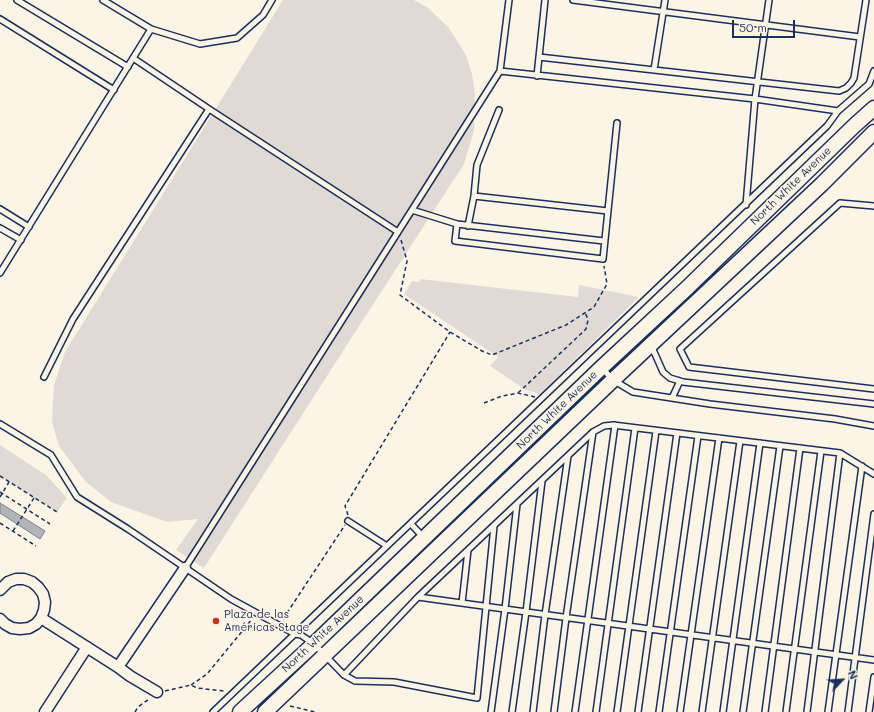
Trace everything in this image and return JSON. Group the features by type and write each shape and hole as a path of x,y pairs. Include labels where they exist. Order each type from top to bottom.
{"main road":[{"name":"North White Avenue","path":"240,712 314,644 601,368 686,289 854,125 873,113"},
{"name":"North White Avenue","path":"265,712 330,660 651,344 822,184 874,132"}],"street":[{"path":"118,667 185,568"},
{"path":"0,590 8,582 16,579 32,582 43,594 45,602 41,618 36,624 28,628 20,629 2,625"},
{"path":"41,618 157,692"},
{"path":"45,712 87,647"}],"lane":[{"path":"17,0 128,67"},
{"path":"103,0 151,29 200,44 237,38 263,15 272,0"},
{"path":"185,568 500,72 509,0"},
{"path":"537,76 544,0"},
{"path":"573,0 860,37"},
{"path":"654,70 665,0"},
{"path":"746,205 755,99 767,24 769,0"},
{"path":"539,57 839,91 852,83 854,78 866,0"},
{"path":"0,18 114,90"},
{"path":"0,273 151,29"},
{"path":"133,58 398,232"},
{"path":"213,712 746,205 827,126 838,111 869,84 874,71"},
{"path":"500,72 755,99 838,111"},
{"path":"44,377 74,319 209,109"},
{"path":"468,226 474,196 477,165 499,110"},
{"path":"457,224 455,241 603,259 617,123"},
{"path":"474,196 608,211"},
{"path":"874,206 840,203 680,349 689,368 874,389"},
{"path":"0,209 29,227"},
{"path":"412,210 468,226 604,241"},
{"path":"0,228 21,240"},
{"path":"651,344 663,372 670,378 680,381 874,404"},
{"path":"601,368 614,380 633,392 710,404 835,419 874,426"},
{"path":"672,398 680,381"},
{"path":"0,424 51,455 77,497 128,529 231,599 279,626 295,634 301,635 314,644 344,675 355,681 394,682 477,698 494,526"},
{"path":"344,675 418,597 593,432 604,426 615,425 840,453 874,474"},
{"path":"575,712 615,425"},
{"path":"596,712 635,428"},
{"path":"617,712 656,431"},
{"path":"554,712 593,432"},
{"path":"638,712 677,433"},
{"path":"659,712 669,632 698,436"},
{"path":"680,712 719,438"},
{"path":"702,712 740,441"},
{"path":"723,712 760,443"},
{"path":"743,712 780,446"},
{"path":"765,712 800,448"},
{"path":"786,712 821,450"},
{"path":"807,712 816,652 840,453"},
{"path":"533,712 545,615 568,456"},
{"path":"828,712 862,466"},
{"path":"512,712 542,480"},
{"path":"491,712 505,610 517,504"},
{"path":"848,712 874,514"},
{"path":"348,521 387,546"},
{"path":"411,524 424,538"},
{"path":"462,603 468,550"},
{"path":"418,597 874,660"},
{"path":"869,712 874,677"}],"path":[{"path":"398,232 407,261 400,295 450,332 482,351 492,355 566,325 594,307 607,284 603,259"},
{"path":"518,393 586,329 588,320 585,312"},
{"path":"279,626 348,521 349,518 345,506 450,332"},
{"path":"484,403 502,396 518,393 542,398"},
{"path":"0,476 57,512"},
{"path":"0,497 1,493 10,482"},
{"path":"1,493 50,524"},
{"path":"13,531 34,498"},
{"path":"0,523 36,546"},
{"path":"135,712 138,707 157,692 191,686 207,674 257,613"},
{"path":"191,686 224,691"},
{"path":"290,706 315,712"}],"shaded area":[{"path":"283,0 414,0 427,7 449,28 466,55 472,74 475,94 474,130 464,164 204,568 176,550 198,519 167,522 111,502 85,481 59,446 52,422 54,385 65,352"},
{"path":"420,279 578,297 579,285 639,297 540,394 526,390 490,366 498,357 404,294 412,281 419,282"},
{"path":"0,445 46,475 67,498 57,512 0,476"},
{"path":"0,503 45,531 40,539 0,513"}],"place":[{"name":"Plaza de las Américas Stage","path":"216,621"}]}
